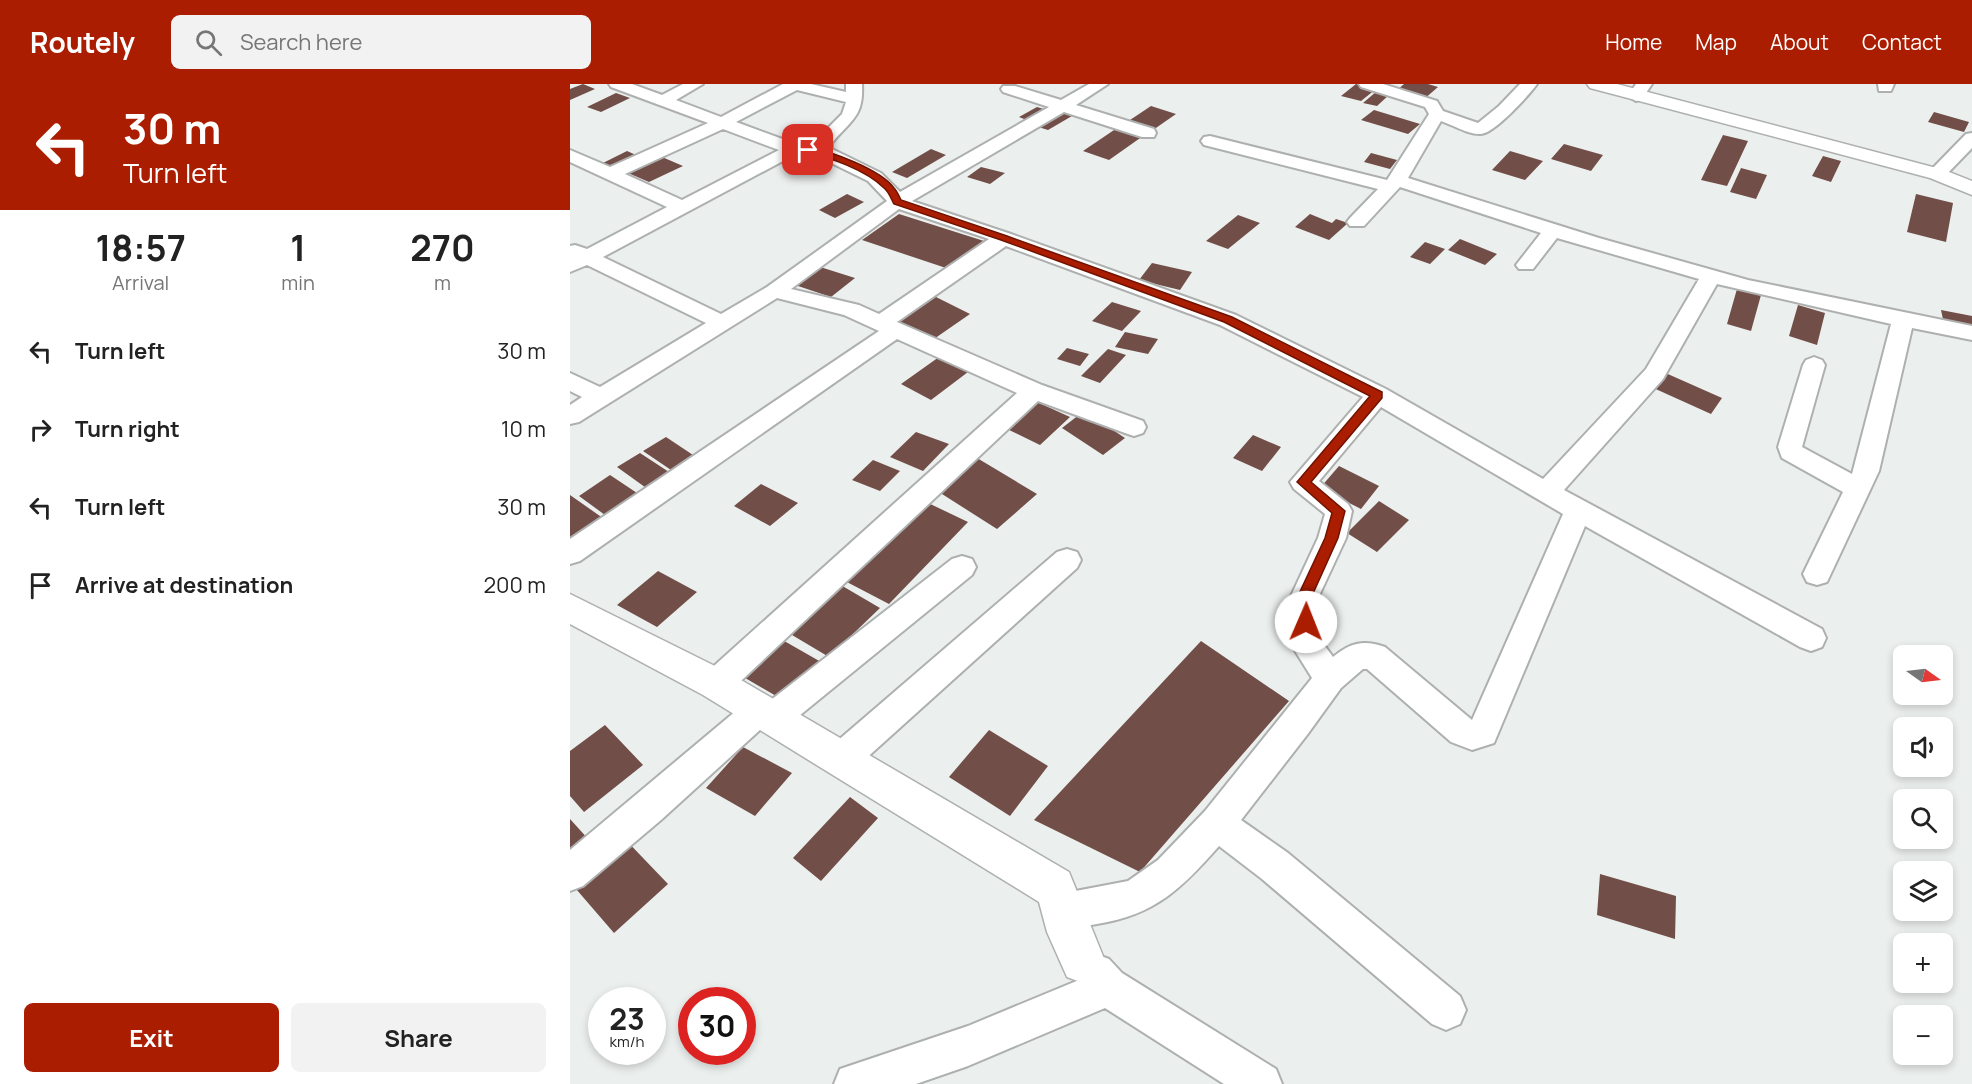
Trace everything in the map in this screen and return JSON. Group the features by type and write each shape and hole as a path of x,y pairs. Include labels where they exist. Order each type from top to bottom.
{"street":[{"path":"617,84 793,149 823,152 877,177 890,188 897,202 1004,238 1228,320 1378,395 1578,511 1811,638"},
{"path":"663,101 695,84"},
{"path":"612,173 724,122 793,84 854,91 854,108 849,117 824,142 823,152"},
{"path":"570,416 774,291 897,202 1100,84"},
{"path":"1367,84 1431,105 1437,114 1480,129 1529,84"},
{"path":"1596,84 1640,90 1937,174 1972,189"},
{"path":"1009,89 1148,133"},
{"path":"1357,222 1394,183 1437,114"},
{"path":"1937,174 1972,138"},
{"path":"1210,141 1394,183 1711,277 1827,305 1972,333"},
{"path":"576,257 682,207 793,149"},
{"path":"574,160 612,173 682,207"},
{"path":"1526,265 1553,231"},
{"path":"570,553 888,326 1004,238"},
{"path":"576,257 723,322"},
{"path":"1547,492 1655,374 1711,277"},
{"path":"774,291 851,310 1034,391 1134,427"},
{"path":"1817,574 1871,457 1903,320"},
{"path":"1814,366 1790,447 1791,452 1858,489"},
{"path":"570,381 601,398"},
{"path":"716,684 1034,391"},
{"path":"1330,678 1307,646 1304,598 1332,538 1339,511 1303,482 1378,395"},
{"path":"855,1084 968,1046 1081,948 1119,902 1139,895 1162,880 1217,823 1296,725 1330,678 1357,655 1374,656 1462,731 1472,735 1483,732 1578,511"},
{"path":"840,760 1067,560"},
{"path":"570,873 766,714 962,567"},
{"path":"570,608 716,684 1054,886 1081,948 1261,1084"},
{"path":"1217,823 1275,866 1446,1010"}],"building":[{"path":"583,84 595,89 570,100 570,89"},
{"path":"1356,84 1376,89 1361,101 1341,96"},
{"path":"1404,84 1428,84 1438,87 1423,100 1395,92"},
{"path":"1377,91 1390,94 1377,106 1363,103"},
{"path":"616,93 630,98 601,112 587,107"},
{"path":"1151,106 1176,114 1153,130 1127,122"},
{"path":"1037,107 1047,110 1029,121 1019,117"},
{"path":"1374,110 1420,124 1408,134 1361,120"},
{"path":"1060,111 1072,116 1048,130 1035,126"},
{"path":"1934,112 1969,122 1964,132 1928,122"},
{"path":"1117,128 1143,136 1109,160 1083,151"},
{"path":"1723,135 1748,141 1727,186 1701,180"},
{"path":"1564,144 1603,155 1591,171 1551,159"},
{"path":"931,149 946,155 907,178 892,172"},
{"path":"627,151 636,155 612,167 603,163"},
{"path":"1510,151 1543,161 1525,180 1492,170"},
{"path":"1371,153 1397,160 1390,169 1364,162"},
{"path":"1823,156 1841,161 1831,182 1812,176"},
{"path":"662,157 683,166 649,182 628,173"},
{"path":"981,167 1005,173 990,184 967,177"},
{"path":"1741,168 1767,175 1756,199 1730,192"},
{"path":"847,194 864,202 835,218 819,210"},
{"path":"1916,194 1953,203 1946,242 1907,232"},
{"path":"899,214 984,241 949,269 862,240"},
{"path":"1310,214 1332,223 1336,219 1348,223 1329,240 1295,227"},
{"path":"1238,215 1260,223 1228,249 1206,241"},
{"path":"1460,239 1497,254 1485,265 1448,250"},
{"path":"1425,242 1445,249 1430,264 1410,257"},
{"path":"1152,263 1192,272 1180,290 1139,280"},
{"path":"817,266 855,278 831,297 792,284"},
{"path":"1737,289 1761,295 1751,331 1727,324"},
{"path":"932,295 970,314 931,341 892,321"},
{"path":"1112,302 1141,311 1122,331 1092,321"},
{"path":"1798,305 1825,313 1817,345 1789,336"},
{"path":"1941,310 1972,316 1972,330 1944,324"},
{"path":"1125,332 1158,339 1148,354 1115,347"},
{"path":"1067,348 1089,354 1080,366 1057,359"},
{"path":"1108,349 1126,355 1100,383 1081,376"},
{"path":"939,357 968,372 931,400 901,384"},
{"path":"1661,371 1722,398 1711,414 1649,386"},
{"path":"1037,402 1070,417 1040,445 1007,429"},
{"path":"1084,411 1125,438 1103,455 1062,428"},
{"path":"916,432 949,444 923,471 890,457"},
{"path":"1253,435 1281,447 1262,471 1233,458"},
{"path":"666,437 696,457 674,472 643,451"},
{"path":"640,453 672,474 649,490 617,467"},
{"path":"972,455 1037,494 997,529 931,487"},
{"path":"873,460 900,471 880,491 852,480"},
{"path":"1339,466 1379,486 1361,509 1320,488"},
{"path":"610,475 637,493 605,515 579,496"},
{"path":"761,484 798,503 770,526 734,506"},
{"path":"570,495 607,521 570,546"},
{"path":"924,501 968,522 889,604 843,580"},
{"path":"1379,501 1409,520 1377,552 1347,533"},
{"path":"658,571 697,592 657,627 617,605"},
{"path":"839,584 880,608 829,657 787,632"},
{"path":"779,638 821,662 783,700 740,675"},
{"path":"1201,641 1289,701 1140,872 1034,820"},
{"path":"605,725 643,765 584,812 570,796 570,751"},
{"path":"989,730 1048,766 1010,816 949,777"},
{"path":"743,747 792,773 755,816 706,788"},
{"path":"850,797 878,818 821,881 793,858"},
{"path":"570,819 590,841 570,857"},
{"path":"621,835 668,884 614,933 570,882"},
{"path":"1600,874 1676,896 1675,939 1597,915"}],"route":[{"path":"808,150 823,152 877,177 890,188 897,202 1004,238 1228,320 1378,395 1303,482 1339,511 1332,538 1304,598 1306,622"}]}
